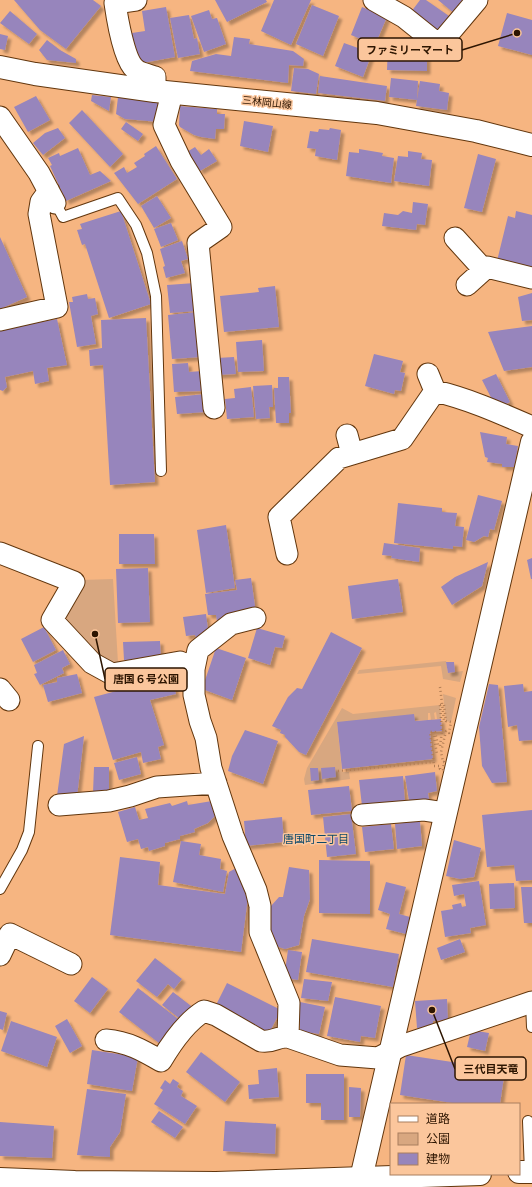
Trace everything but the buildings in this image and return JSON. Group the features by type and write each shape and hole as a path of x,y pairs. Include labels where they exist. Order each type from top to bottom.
{"main road":[{"name":"三林岡山線","path":"0,67 36,74 164,92 377,113 476,131 532,145"},
{"path":"360,1183 532,442"},
{"path":"0,1179 75,1182 360,1183 467,1175"}],"street":[{"path":"136,0 115,3 118,25 128,58 134,69 155,77 164,92 164,125 181,161 221,227 198,243 214,408"},
{"path":"374,0 404,17 440,45 477,0"},
{"path":"0,117 39,173 52,198 41,202 39,214 57,307 0,320"},
{"path":"455,238 484,270"},
{"path":"467,285 487,267 532,278"},
{"path":"287,554 271,514 339,458 349,445 402,439 431,383 454,396 501,413 532,427"},
{"path":"0,553 74,582 52,620 92,663 112,674 180,662 194,669"},
{"path":"255,618 231,624 198,650 194,669 194,695 200,721 206,738 211,768 233,836 256,890 260,906 260,932 289,1002 288,1037"},
{"path":"59,805 109,801 157,787 216,783"},
{"path":"362,815 424,810 445,813"},
{"path":"0,955 10,934 70,964"},
{"path":"106,1040 120,1041 140,1048 160,1062 197,1015 204,1012 216,1015 261,1041 270,1042 280,1036 288,1037 340,1055 378,1058 401,1046 532,1011"}],"lane":[{"path":"52,198 63,217 118,198 125,206 136,225 147,253 156,296 161,471"},
{"path":"0,889 22,850 29,832 38,746"},
{"path":"532,1011 532,1027"},
{"path":"526,1121 527,1172"}],"path":[{"path":"338,771 438,762"}],"green space":[{"path":"113,579 118,663 111,664 99,659 60,619 81,580"},
{"path":"446,661 448,673 463,671 460,682 443,679 441,666 357,674 359,670"},
{"path":"443,694 456,698 451,722 446,721"},
{"path":"440,705 441,719 437,719 436,712 434,713 435,719 431,720 430,713 428,713 428,720 337,722 342,772 349,772 350,779 305,785 304,779 307,768 342,708 353,714"}],"place":[{"name":"ファミリーマート","path":"517,33"},
{"name":"唐国６号公園","path":"95,634"},
{"name":"三代目天竜","path":"432,1010"}],"district":[{"name":"唐国町二丁目","path":"316,839"}]}
